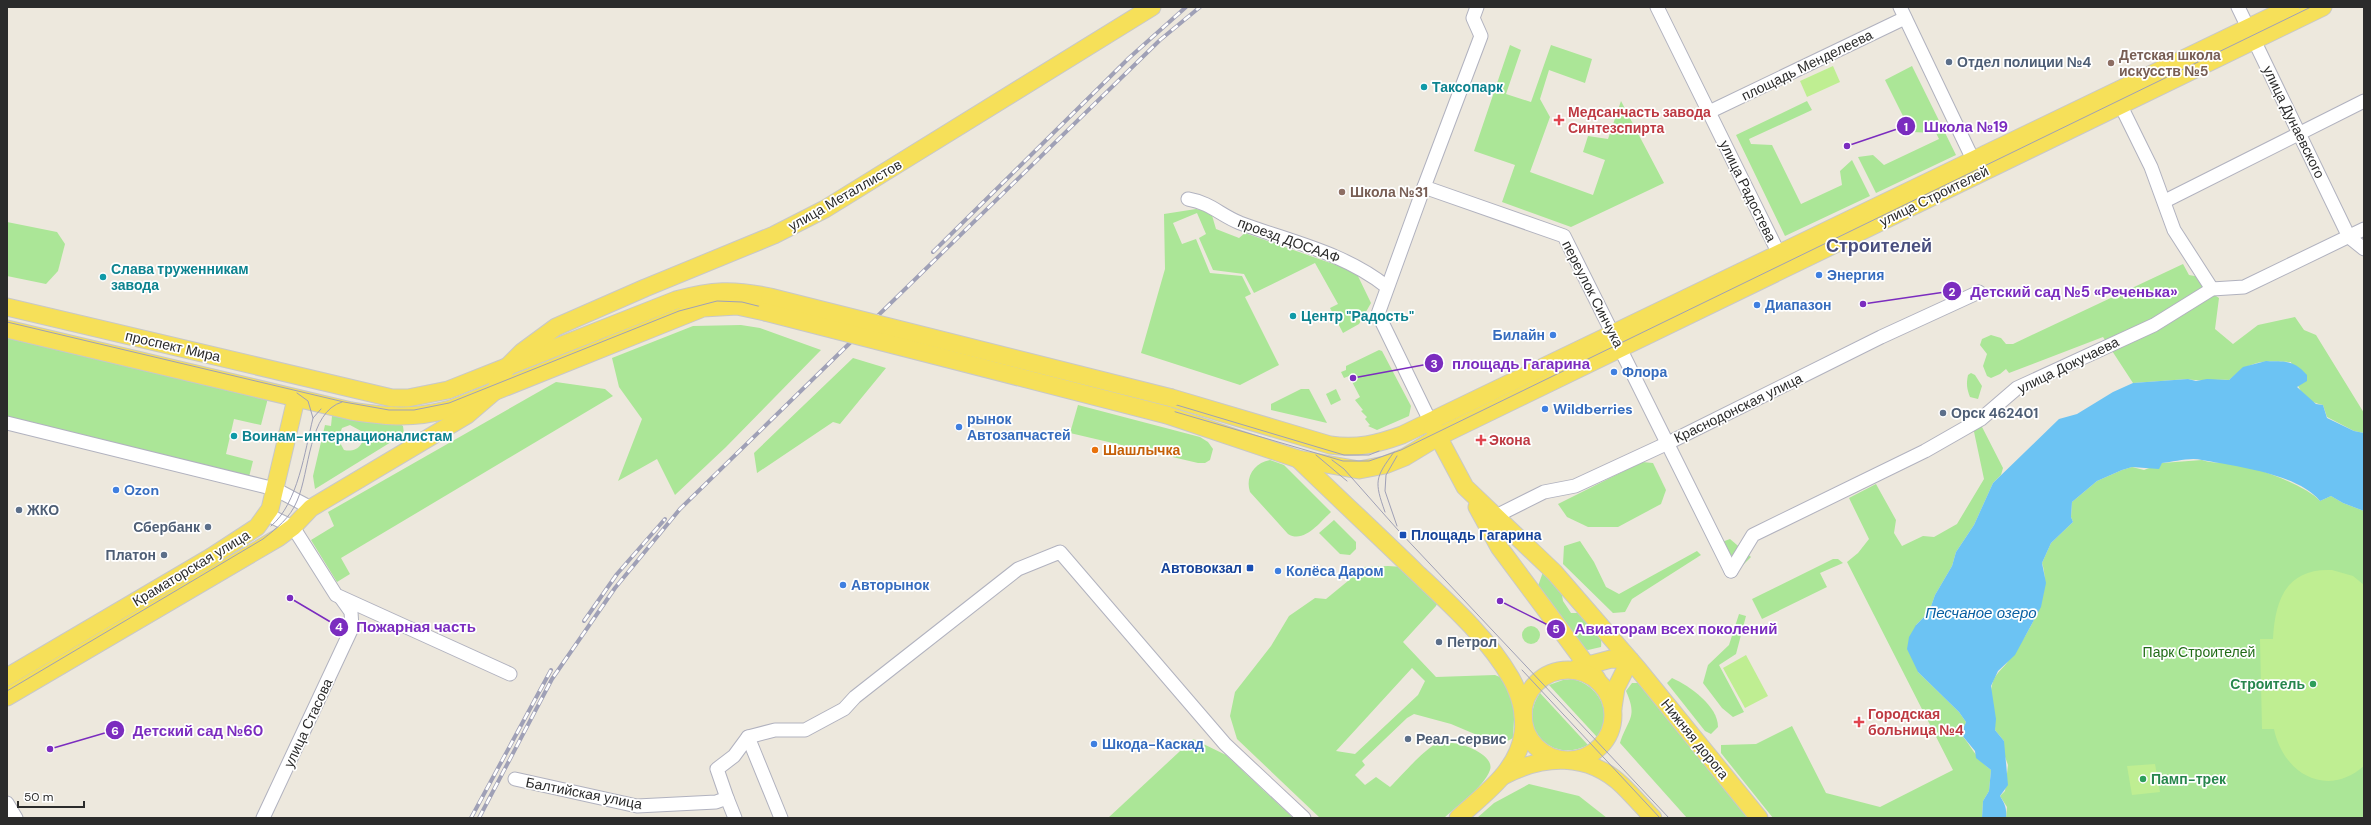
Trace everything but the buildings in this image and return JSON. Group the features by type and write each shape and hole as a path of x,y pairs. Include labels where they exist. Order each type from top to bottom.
{"main road":[{"name":"улица Металлистов","path":"506,368 522,352 556,327 616,300 774,235 825,209 1152,7"},
{"name":"улица Строителей","path":"2251,34 2291,7"},
{"name":"улица Строителей","path":"1435,430 2251,34 2323,7"},
{"name":"проспект Мира","path":"7,307 339,386 392,398 408,398 448,390 676,300 697,294 730,290 767,304"},
{"path":"767,304 1172,398 1330,445 1350,448 1374,445 1435,430"},
{"path":"767,304 1167,415 1298,459 1344,469 1359,470 1385,465 1405,457 1435,430"},
{"name":"проспект Мира","path":"7,329 351,412 392,418 415,417 445,411 703,308 767,304"},
{"path":"556,327 554,333 558,341 564,345"},
{"path":"495,390 506,368"},
{"path":"268,515 296,399 339,386"},
{"name":"Краматорская улица","path":"7,698 278,538 293,527 311,508 466,415 495,390"},
{"path":"1435,430 1499,547 1603,687 1613,708"},
{"path":"1337,497 1337,480 1344,469 1374,445"},
{"path":"1298,459 1436,591 1498,657 1516,689 1528,734 1536,746 1550,756 1598,769 1622,785 1653,818"},
{"name":"Нижняя дорога","path":"1465,487 1494,517 1554,572 1630,660 1759,818"},
{"name":"Краматорская улица","path":"7,677 250,532 268,515"},
{"path":"1458,818 1503,777 1516,756 1523,734 1526,703 1534,686 1552,674 1612,659 1630,660 1616,688 1610,731 1603,744 1585,757 1535,762 1503,777"},
{"path":"1568,671 1589,676 1603,687"}],"street":[{"path":"1435,430 1378,314 1481,36 1473,18 1476,7"},
{"name":"улица Радостева","path":"1657,7 1783,261"},
{"name":"улица Дунаевского","path":"2238,7 2349,237"},
{"path":"1902,12 1977,167"},
{"name":"площадь Менделеева","path":"1709,112 1902,12"},
{"path":"2117,99 2151,167 2165,201 2174,230 2212,289"},
{"path":"2165,201 2364,101"},
{"name":"переулок Синчука","path":"1424,187 1564,236 1731,571"},
{"name":"проезд ДОСААФ","path":"1188,199 1204,202 1238,222 1351,263 1369,272 1387,287"},
{"name":"улица Докучаева","path":"1731,571 1753,535 1924,451 1981,419 2017,388 2154,325 2212,289 2244,287 2364,229"},
{"path":"2349,237 2364,249"},
{"name":"Краснодонская улица","path":"1494,517 1544,492 1575,486 1668,443 1881,337 1979,292"},
{"path":"124,357 130,336"},
{"path":"7,423 275,489 311,508"},
{"path":"268,515 293,527 336,595 510,674"},
{"path":"735,818 717,769 734,756 748,737 775,730 805,730 844,709 855,697 1018,569 1060,552 1225,744 1304,818"},
{"name":"улица Стасова","path":"263,818 352,628 352,617 341,598"},
{"path":"131,604 140,619"},
{"path":"73,639 82,653"},
{"path":"748,737 782,818"},
{"name":"Балтийская улица","path":"515,779 636,806 716,802 727,798"},
{"path":"7,803 16,818"}],"green space":[{"path":"1510,45 1521,50 1506,94 1531,102 1551,45 1592,59 1585,83 1549,70 1540,99 1550,117 1530,172 1593,195 1605,160 1583,152 1588,136 1608,139 1621,101 1664,183 1571,227 1502,202 1515,165 1474,151"},
{"path":"1833,66 1840,82 1807,97 1800,81"},
{"path":"1912,66 1956,155 1876,193 1858,157 1873,155 1884,165 1939,139 1936,133 1911,132 1885,80"},
{"path":"1807,101 1812,110 1749,139 1751,144 1772,145 1801,204 1842,185 1840,171 1852,160 1870,196 1785,236 1736,135"},
{"path":"1196,209 1211,212 1216,229 1239,238 1245,233 1356,272 1371,303 1359,324 1343,333 1330,308 1338,304 1315,263 1254,293 1244,274 1213,270 1199,238 1206,234 1197,213 1173,223 1182,244 1196,239 1210,273 1242,276 1251,294 1245,297 1279,365 1240,385 1141,353 1165,269 1164,214"},
{"path":"7,222 57,232 65,244 58,271 46,284 7,276"},
{"path":"2183,264 2189,275 2200,277 2204,288 2219,298 2215,329 2233,344 2258,325 2295,317 2304,330 2316,335 2364,413 2364,433 2354,431 2327,417 2323,405 2315,403 2304,395 2294,376 2291,362 2273,361 2251,365 2244,368 2229,380 2188,379 2133,383 2103,337 2009,373 2006,369 2000,374 1991,378 1987,376 1983,366 1987,354 1980,345 1982,339 1991,335 2001,338 2006,344 2013,344"},
{"path":"741,325 760,328 821,350 726,447 675,495 657,459 618,481 642,419 619,387 612,358 693,326"},
{"path":"7,335 268,398 261,425 234,419 226,454 253,461 249,477 7,418"},
{"path":"1379,350 1382,351 1411,406 1409,416 1377,430 1368,426 1370,425 1365,419 1367,417 1361,411 1363,410 1355,400 1360,397 1349,376 1344,378 1341,372 1346,370 1346,366"},
{"path":"853,358 886,368 840,424 833,422 757,473 754,453"},
{"path":"1971,373 1975,375 1982,386 1978,399 1970,397 1968,391 1967,378"},
{"path":"556,382 605,389 613,396 341,558 350,574 337,582 311,540 334,526 328,512"},
{"path":"1301,389 1309,389 1327,423 1271,410 1271,404"},
{"path":"1336,389 1341,400 1331,405 1326,394"},
{"path":"1078,405 1200,437 1208,442 1213,449 1210,460 1205,463 1198,463 1070,433"},
{"path":"332,416 397,422 403,426 404,434 315,489 313,476 325,425 331,426","holes":["350,425 361,431 363,439 360,446 353,450 344,450 338,439 342,428"]},
{"path":"1980,423 2003,468 2001,475 1993,483 1974,525 1956,552 1952,566 1935,595 1929,612 1916,625 1918,672 1959,712 1966,722 1961,734 1978,757 1991,770 1989,791 1983,801 1982,818 1773,818 1721,753 1721,745 1756,744 1792,726 1826,793 1880,807 1953,770 1847,562 1858,553 1869,539 1849,498 1876,484 1896,520 1894,533 1902,546 1923,536 1934,537 1957,524 1984,479 1973,427"},
{"path":"1270,460 1284,465 1331,512 1317,526 1306,534 1294,536 1288,534 1250,492 1250,476 1255,467"},
{"name":"Парк Строителей","path":"2202,460 2236,464 2256,469 2293,483 2320,501 2331,496 2343,503 2364,511 2364,818 2006,818 2007,807 2000,796 2005,791 2008,765 2004,754 2004,741 1995,730 1991,702 1992,685 1997,675 2023,639 2036,614 2044,589 2042,563 2051,543 2073,522 2071,517 2072,502 2097,481 2122,470 2132,467 2144,470 2162,463"},
{"path":"1642,462 1653,463 1666,490 1661,504 1618,527 1588,527 1567,517 1558,504"},
{"path":"1334,520 1356,542 1356,549 1350,555 1340,554 1319,533"},
{"path":"1730,539 1751,557 1740,568 1722,542"},
{"path":"1580,541 1594,562 1606,587 1619,594 1697,551 1701,555 1632,599 1625,612 1613,613 1563,564 1564,546"},
{"path":"1833,559 1838,559 1843,563 1820,573 1827,587 1762,619 1752,599"},
{"path":"1365,567 1403,567 1439,600 1436,606 1403,642 1436,677 1495,675 1507,680 1515,701 1513,738 1502,744 1496,743 1451,724 1414,714 1407,718 1362,761 1365,765 1355,775 1365,785 1376,777 1390,787 1434,745 1441,743 1460,744 1479,752 1490,764 1490,770 1487,776 1463,802 1444,818 1320,818 1237,739 1230,716 1235,692 1271,646 1289,616 1315,598 1326,599","holes":["1412,668 1425,681 1418,695 1355,754 1336,751"]},
{"name":"Строитель","path":"2332,570 2353,576 2364,585 2364,766 2350,776 2335,780 2321,780 2308,776 2296,769 2279,745 2274,729 2262,729 2260,639 2273,639 2274,625 2280,600 2286,589 2294,581 2304,574 2316,571"},
{"path":"1543,572 1561,589 1563,601 1571,613 1581,613 1595,628 1600,637 1601,647 1588,650 1580,647 1538,586"},
{"path":"1739,614 1746,616 1736,654 1719,665 1744,712 1733,717 1722,708 1703,683 1708,665 1729,645"},
{"path":"1531,626 1537,629 1540,635 1537,641 1531,644 1525,641 1522,635 1525,629"},
{"path":"1746,655 1768,696 1745,708 1723,668"},
{"path":"1672,678 1694,691 1708,704 1717,719 1718,727 1711,734 1705,731 1667,683"},
{"path":"1572,679 1589,687 1596,693 1601,701 1604,710 1604,719 1602,728 1597,737 1549,685 1563,680"},
{"path":"1632,683 1641,683 1751,818 1687,818 1620,743 1631,713 1630,700 1626,691"},
{"path":"1540,693 1588,745 1575,750 1562,750 1551,746 1542,739 1535,730 1532,719 1534,706"},
{"path":"1193,739 1226,755 1293,818 1108,818"},
{"name":"Памп-трек","path":"2155,764 2160,792 2132,795 2127,766"},
{"path":"1529,784 1579,796 1607,818 1477,818 1494,803"}],"water":[{"name":"Песчаное озеро","path":"2266,361 2288,362 2297,366 2307,375 2307,381 2297,387 2316,404 2323,405 2327,418 2354,431 2364,433 2364,511 2343,503 2331,496 2320,501 2310,492 2297,484 2282,478 2248,468 2197,459 2162,463 2159,469 2132,467 2097,481 2072,502 2071,517 2073,522 2051,543 2042,563 2046,583 2041,607 2015,655 1998,671 1991,686 1996,719 1995,730 2004,741 2008,785 2000,796 2005,807 2006,818 1982,818 1983,801 1989,791 1991,770 1976,758 1975,751 1961,734 1966,722 1959,712 1918,672 1907,649 1909,637 1916,625 1929,612 1935,595 1952,566 1956,552 1974,525 1993,483 2059,419 2077,414 2113,392 2133,383 2188,379 2196,381 2207,379 2229,380 2243,367"}],"tram line":[{"path":"7,322 344,402 389,410 414,410 449,403 679,311 717,301 742,302 1169,410 1343,461 1369,461 1401,450 2311,7"},
{"path":"962,351 1170,403 1344,455 1369,455 1379,451"},
{"path":"297,393 308,401 313,418"},
{"path":"7,691 263,539 273,531 287,518 297,501 316,430 322,418 331,408 342,402"},
{"path":"271,526 288,504 294,491 313,418 321,409"},
{"path":"1385,512 1379,493 1378,480 1383,468 1394,452"},
{"path":"1316,455 1347,481"},
{"path":"1397,456 1386,475 1385,491 1397,526"},
{"path":"1332,460 1344,469 1398,530 1669,818"},
{"path":"1522,670 1660,818"}],"railway":[{"path":"933,252 1129,58 1186,7"},
{"path":"479,818 552,679 615,588 680,509 1160,40 1200,7"},
{"path":"584,621 617,574 665,519"},
{"path":"471,818 551,670"}],"place":[{"name":"Отдел полиции №4","path":"1949,62"},
{"name":"Детская школа искусств №5","path":"2111,63"},
{"name":"Таксопарк","path":"1424,87"},
{"name":"Медсанчасть завода Синтезспирта","path":"1559,120"},
{"name":"Школа №19","path":"1847,146"},
{"name":"Школа №31","path":"1342,192"},
{"name":"Энергия","path":"1819,275"},
{"name":"Слава труженникам завода","path":"103,277"},
{"name":"Детский сад №5 «Реченька»","path":"1863,304"},
{"name":"Диапазон","path":"1757,305"},
{"name":"Центр \"Радость\"","path":"1293,316"},
{"name":"Билайн","path":"1553,335"},
{"name":"Флора","path":"1614,372"},
{"name":"площадь Гагарина","path":"1353,378"},
{"name":"Wildberries","path":"1545,409"},
{"name":"Орск 462401","path":"1943,413"},
{"name":"рынок Автозапчастей","path":"959,427"},
{"name":"Воинам-интернационалистам","path":"234,436"},
{"name":"Экона","path":"1481,440"},
{"name":"Шашлычка","path":"1095,450"},
{"name":"Ozon","path":"116,490"},
{"name":"ЖКО","path":"19,510"},
{"name":"Сбербанк","path":"208,527"},
{"name":"Площадь Гагарина","path":"1403,535"},
{"name":"Платон","path":"164,555"},
{"name":"Автовокзал","path":"1250,568"},
{"name":"Колёса Даром","path":"1278,571"},
{"name":"Авторынок","path":"843,585"},
{"name":"Пожарная часть","path":"290,598"},
{"name":"Авиаторам всех поколений","path":"1500,601"},
{"name":"Петрол","path":"1439,642"},
{"name":"Строитель","path":"2313,684"},
{"name":"Городская больница №4","path":"1859,722"},
{"name":"Реал-сервис","path":"1408,739"},
{"name":"Шкода-Каскад","path":"1094,744"},
{"name":"Детский сад №60","path":"50,749"},
{"name":"Памп-трек","path":"2143,779"}],"district":[{"name":"Строителей","path":"1879,246"}]}
